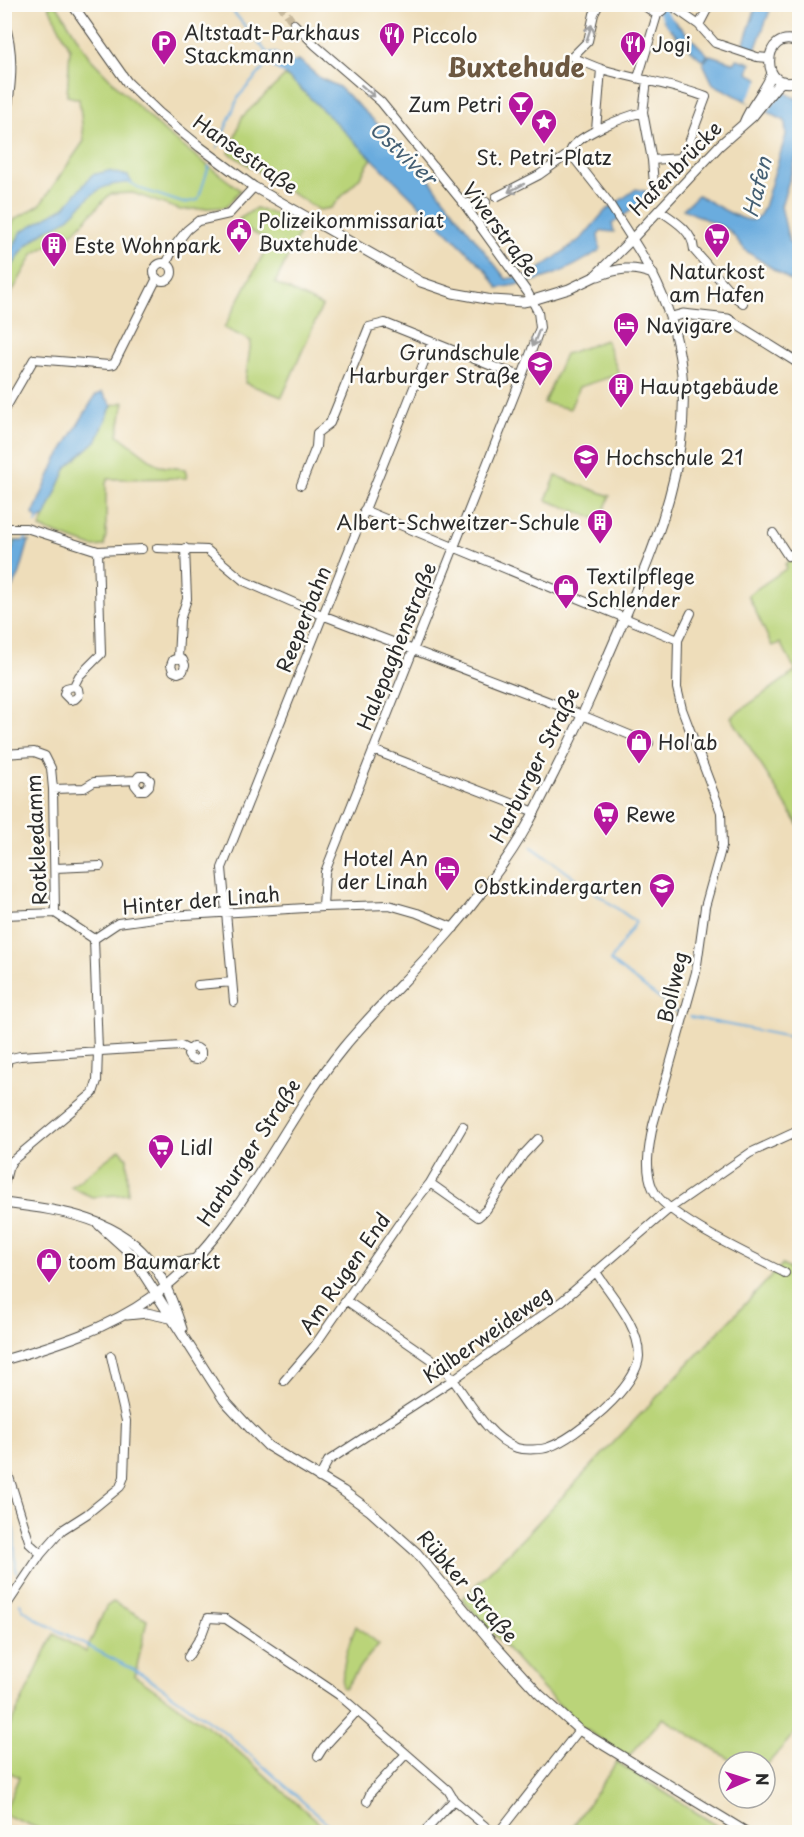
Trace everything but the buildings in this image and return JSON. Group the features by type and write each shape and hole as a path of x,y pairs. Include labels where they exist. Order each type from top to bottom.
{"street":[{"name":"Hansestraße","path":"72,4 127,82 159,113 200,147 254,187 421,282 453,293 492,300 523,302 533,300 569,289 594,277 632,239"},
{"path":"598,4 588,40 572,57 601,69 706,98 687,148 680,158 652,160"},
{"path":"642,4 658,14"},
{"path":"699,25 710,4"},
{"path":"638,78 658,14 668,6 699,25 716,43 768,58"},
{"path":"4,21 10,38 12,86 4,131"},
{"name":"Viverstraße","path":"294,24 381,102 464,204 533,300"},
{"path":"798,40 788,40 776,45 768,58 775,81 800,80"},
{"path":"596,130 601,69"},
{"path":"646,80 643,112 654,184"},
{"name":"Hafenbrücke","path":"632,239 720,145 744,123 775,81"},
{"path":"632,239 607,200 570,153 570,148 574,143 596,130 643,112"},
{"path":"496,197 539,175 570,153"},
{"path":"166,264 176,244 187,230 198,221 228,214 254,187"},
{"path":"464,204 479,206 486,202"},
{"path":"659,210 676,220 693,241 694,250 743,303"},
{"name":"Harburger Straße","path":"4,1360 60,1343 122,1316 156,1295 196,1259 221,1230 241,1201 315,1083 454,927 502,865 535,812 583,715 665,517 683,435 684,400 681,365 672,317 653,274 632,239"},
{"path":"160,264 166,264 171,269 171,276 165,281 154,274 155,268 160,264"},
{"path":"594,277 616,269 630,268 653,274"},
{"path":"4,411 34,359 114,364 157,278"},
{"name":"Halepaghenstraße","path":"323,907 325,872 540,328 533,300"},
{"path":"672,317 683,314 728,319 800,364"},
{"path":"301,485 316,447 317,433 330,423 369,327 385,323 497,368 522,375"},
{"name":"Reeperbahn","path":"234,1002 222,868 432,342"},
{"path":"364,510 678,640"},
{"path":"4,528 26,528 98,551 142,549"},
{"path":"773,533 788,556 800,550"},
{"path":"157,548 207,550 244,581 322,615 583,715 649,743"},
{"path":"178,658 180,620 187,599 185,548"},
{"path":"74,686 79,676 101,654 98,551"},
{"name":"Bollweg","path":"691,613 678,640 677,688 682,709 721,812 722,846 705,907 696,972 653,1125 648,1150 648,1175 653,1192 669,1209 705,1231 785,1273"},
{"path":"373,750 535,812"},
{"name":"Rotkleedamm","path":"4,754 34,752 45,756 51,768 55,913 94,939"},
{"path":"53,789 84,788 94,782 136,780"},
{"path":"55,868 99,866"},
{"name":"Hinter der Linah","path":"94,939 118,923 225,912 323,907 389,905 454,927"},
{"path":"4,915 55,913"},
{"path":"4,1185 12,1161 93,1093 97,1082 98,1051 94,939"},
{"path":"198,985 232,982"},
{"path":"4,1069 7,1064 6,1058 20,1056 181,1046 189,1050"},
{"name":"Am Rugen End","path":"284,1381 315,1345 407,1212 430,1183 463,1126"},
{"name":"Kälberweideweg","path":"319,1478 328,1461 454,1379 561,1301 669,1209 750,1153 800,1130"},
{"path":"430,1183 478,1216 486,1210 523,1155 538,1139"},
{"name":"Rübker Straße","path":"4,1203 75,1215 126,1237 150,1261 174,1304 186,1340"},
{"name":"Rübker Straße","path":"99,1224 130,1253 224,1400 268,1446 344,1491 369,1509 416,1552 489,1639 540,1694 579,1730 746,1833"},
{"path":"150,1261 171,1263 196,1259"},
{"path":"347,1301 444,1368 498,1437 518,1448 548,1448 589,1425 631,1380 639,1358 635,1332 596,1272"},
{"path":"122,1316 147,1313 170,1318"},
{"path":"4,1609 41,1554 62,1530 87,1514 120,1487 124,1477 126,1422 111,1356"},
{"path":"4,1461 30,1544 41,1554"},
{"path":"188,1657 202,1634 208,1618 226,1619 339,1695 405,1755 448,1790 454,1800 492,1833"},
{"path":"318,1756 356,1712"},
{"path":"499,1833 579,1730"},
{"path":"367,1801 371,1792 405,1755"},
{"path":"424,1833 454,1800"}],"green space":[{"path":"48,5 57,5 89,57 121,90 167,134 240,190 226,207 180,210 133,193 110,194 74,232 34,253 10,296 5,313 5,236 15,219 40,205 84,141 79,99 67,96 70,49"},
{"path":"285,76 372,158 360,177 331,208 319,210 229,153 242,117"},
{"path":"256,208 275,214 302,228 275,283 322,306 282,397 245,383 251,341 224,328 270,241 242,227 239,219"},
{"path":"606,340 619,374 579,387 570,409 544,403 565,354"},
{"path":"124,402 118,435 159,466 185,469 187,478 108,479 104,546 93,547 40,528 67,467 97,440 112,405"},
{"path":"556,476 610,496 600,520 546,500"},
{"path":"5,541 16,541 5,568"},
{"path":"799,555 799,826 731,717 796,671 780,643 772,646 748,595 787,568 785,564"},
{"path":"120,1149 127,1158 128,1194 92,1197 71,1187"},
{"path":"782,1265 799,1274 799,1728 777,1753 777,1750 717,1751 663,1718 628,1757 582,1727 543,1689 462,1599 525,1536"},
{"path":"113,1602 147,1620 135,1676 222,1737 329,1832 47,1832 5,1815 19,1777 5,1770 5,1736 54,1634 86,1652 106,1607"},
{"path":"356,1626 379,1644 345,1689 342,1687 344,1664"},
{"path":"617,1762 727,1832 569,1832"}],"water":[{"path":"757,4 772,5 755,50 743,46"},
{"path":"669,16 708,55 703,61 663,20"},
{"name":"Hafen","path":"710,55 735,63 737,59 751,63 748,73 799,100 799,149 781,206 789,242 799,248 799,286 746,251 729,230 683,209 698,195 740,217 752,220 756,218 764,207 786,135 785,121 713,84 703,63"},
{"path":"299,60 320,78 339,87 412,157 506,279 531,275 582,238 604,212 636,189 649,192 646,192 644,201 612,224 614,232 602,231 598,235 600,250 551,276 498,288 486,270 283,73 283,70"},
{"path":"108,171 128,176 132,183 109,186 94,193 66,220 41,234 28,245 5,280 5,260 22,231 65,207 92,175"},
{"path":"102,392 112,405 97,440 67,467 45,517 38,520 33,514 56,461 95,396"},
{"path":"16,541 29,541 19,576 5,600 5,566"}],"pier":[{"path":"761,77 783,91 766,113 746,101"}],"waterway":[{"path":"217,148 239,96 272,59 227,4"},
{"path":"654,4 671,24"},
{"name":"Ostviver","path":"272,59 291,69 302,79"},
{"path":"128,181 141,189 183,203 198,200 209,166"},
{"path":"24,541 28,535"},
{"path":"532,847 636,922 610,961 678,1013"},
{"path":"690,1017 800,1039"},
{"path":"4,1497 14,1531 16,1572"},
{"path":"20,1603 23,1609 36,1619 144,1675 226,1733 337,1832"}],"tunnel":[{"path":"280,4 294,24"}],"place":[{"name":"Piccolo","path":"392,58"},
{"name":"Altstadt-Parkhaus Stackmann","path":"164,66"},
{"name":"Jogi","path":"633,67"},
{"name":"Zum Petri","path":"521,127"},
{"name":"St. Petri-Platz","path":"544,145"},
{"name":"Polizeikommissariat Buxtehude","path":"239,254"},
{"name":"Naturkost am Hafen","path":"717,259"},
{"name":"Este Wohnpark","path":"54,268"},
{"name":"Navigare","path":"626,348"},
{"name":"Grundschule Harburger Straße","path":"540,387"},
{"name":"Hauptgebäude","path":"621,409"},
{"name":"Hochschule 21","path":"586,480"},
{"name":"Albert-Schweitzer-Schule","path":"600,545"},
{"name":"Textilpflege Schlender","path":"566,610"},
{"name":"Hol'ab","path":"639,765"},
{"name":"Rewe","path":"606,837"},
{"name":"Hotel An der Linah","path":"447,892"},
{"name":"Obstkindergarten","path":"662,909"},
{"name":"Lidl","path":"161,1170"},
{"name":"toom Baumarkt","path":"49,1284"}],"district":[{"name":"Buxtehude","path":"516,66"}]}
